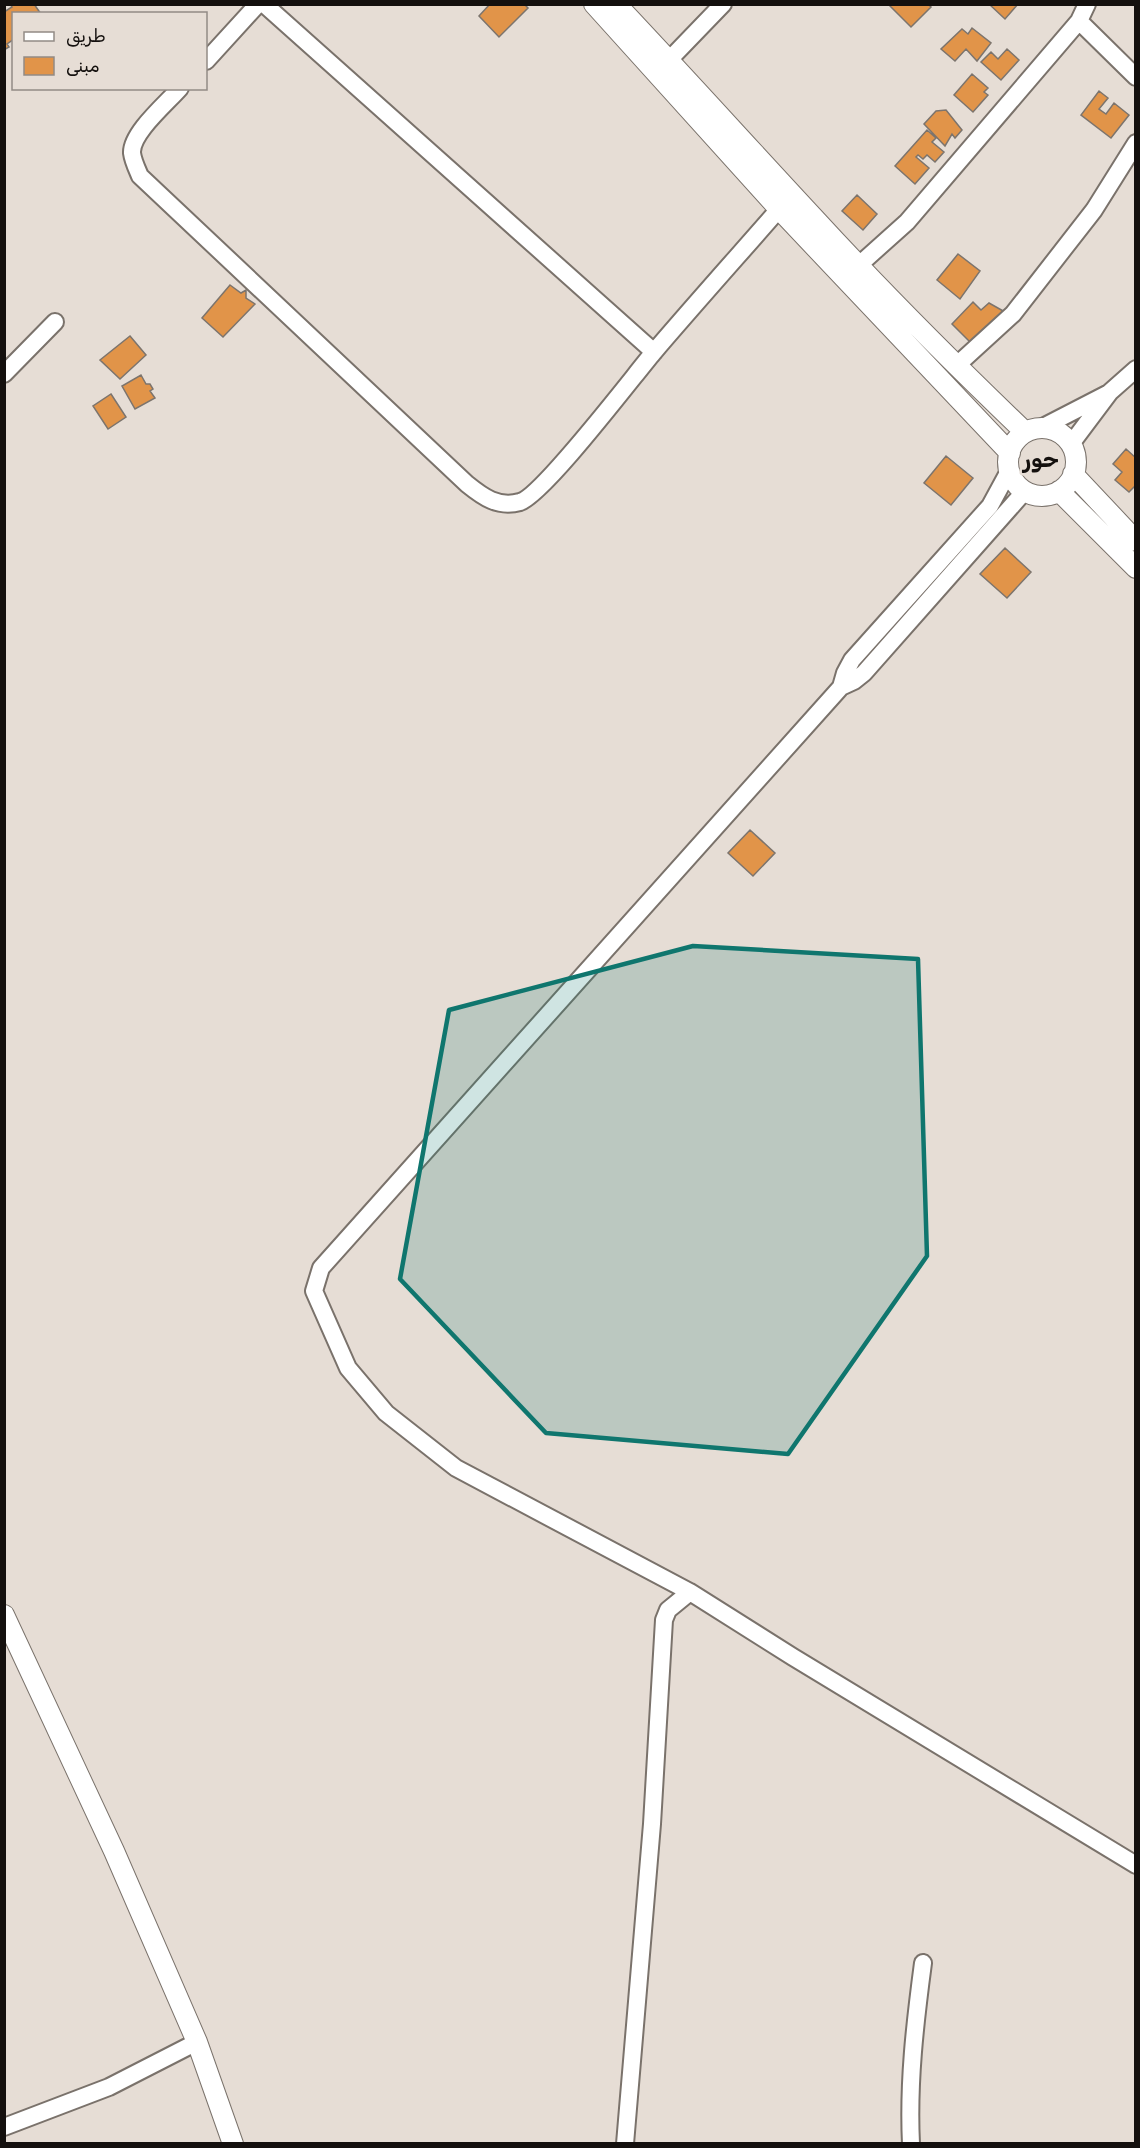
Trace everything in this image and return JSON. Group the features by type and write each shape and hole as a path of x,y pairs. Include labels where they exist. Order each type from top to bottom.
{"street":[{"path":"207,60 258,4"},
{"path":"264,4 654,352"},
{"path":"594,4 664,68 956,366 1033,430 1058,432 1071,444 1076,461 1073,474 1066,485 1059,491 1043,496 1024,492 1013,479 1010,462 1012,445 1033,430 1110,392"},
{"path":"616,4 664,68 779,210 1010,462"},
{"path":"664,68 723,4"},
{"path":"859,265 907,222 1079,21 1088,4"},
{"path":"1079,21 1136,77"},
{"path":"178,90 134,142 132,153 140,176 458,476 484,498 502,504 522,501 536,492 654,352 779,210"},
{"path":"956,366 1013,314 1094,210 1136,143"},
{"path":"4,374 55,322"},
{"path":"1071,444 1110,392 1136,369"},
{"path":"841,687 852,660 990,506 1010,462"},
{"path":"1073,474 1136,541"},
{"path":"1059,491 1136,568"},
{"path":"1024,492 864,673 841,687 321,1268 314,1291 348,1368 386,1413 456,1468 690,1592 1136,1865"},
{"path":"625,2144 652,1824 664,1620 668,1610 690,1592"},
{"path":"4,1615 114,1851 197,2042 233,2144"},
{"path":"911,2144 909,2113 914,2028 923,1963"},
{"path":"4,2127 109,2087 197,2042"}],"highlighted area":[{"path":"693,946 918,959 927,1256 788,1454 546,1433 400,1279 449,1010"}],"building":[{"path":"10,4 34,4 40,12 12,12 12,40 7,44 9,47 4,50 4,12 12,7"},
{"path":"490,4 524,4 528,8 499,37 479,16"},
{"path":"888,4 928,4 931,7 911,27"},
{"path":"989,4 1018,4 1005,19"},
{"path":"972,28 991,43 977,61 966,49 955,61 941,49 962,29 968,34"},
{"path":"1007,49 1019,60 1001,80 981,62 991,52 998,59"},
{"path":"972,74 988,88 984,92 988,95 973,112 954,95"},
{"path":"1099,91 1108,98 1099,109 1106,114 1114,103 1129,115 1111,138 1081,115"},
{"path":"946,110 962,130 955,138 952,134 945,146 924,124 936,111"},
{"path":"927,130 936,138 932,142 944,152 935,162 927,155 923,159 918,155 916,157 929,168 915,184 895,166"},
{"path":"857,195 877,214 863,230 842,211"},
{"path":"958,254 980,271 960,299 937,280"},
{"path":"230,285 241,293 246,290 246,298 255,304 223,337 202,318"},
{"path":"973,302 981,310 989,303 1005,312 973,345 952,324"},
{"path":"130,336 146,355 120,379 100,360"},
{"path":"141,375 146,384 150,384 153,389 150,391 155,398 135,409 122,386"},
{"path":"111,394 126,417 108,429 93,406"},
{"path":"1126,449 1136,458 1136,485 1129,492 1115,480 1122,472 1113,464"},
{"path":"946,456 973,478 951,505 924,483"},
{"path":"1005,548 1031,572 1007,598 980,574"},
{"path":"750,830 775,853 753,876 728,853"}],"district":[{"name":"حور","path":"1041,459"}]}
